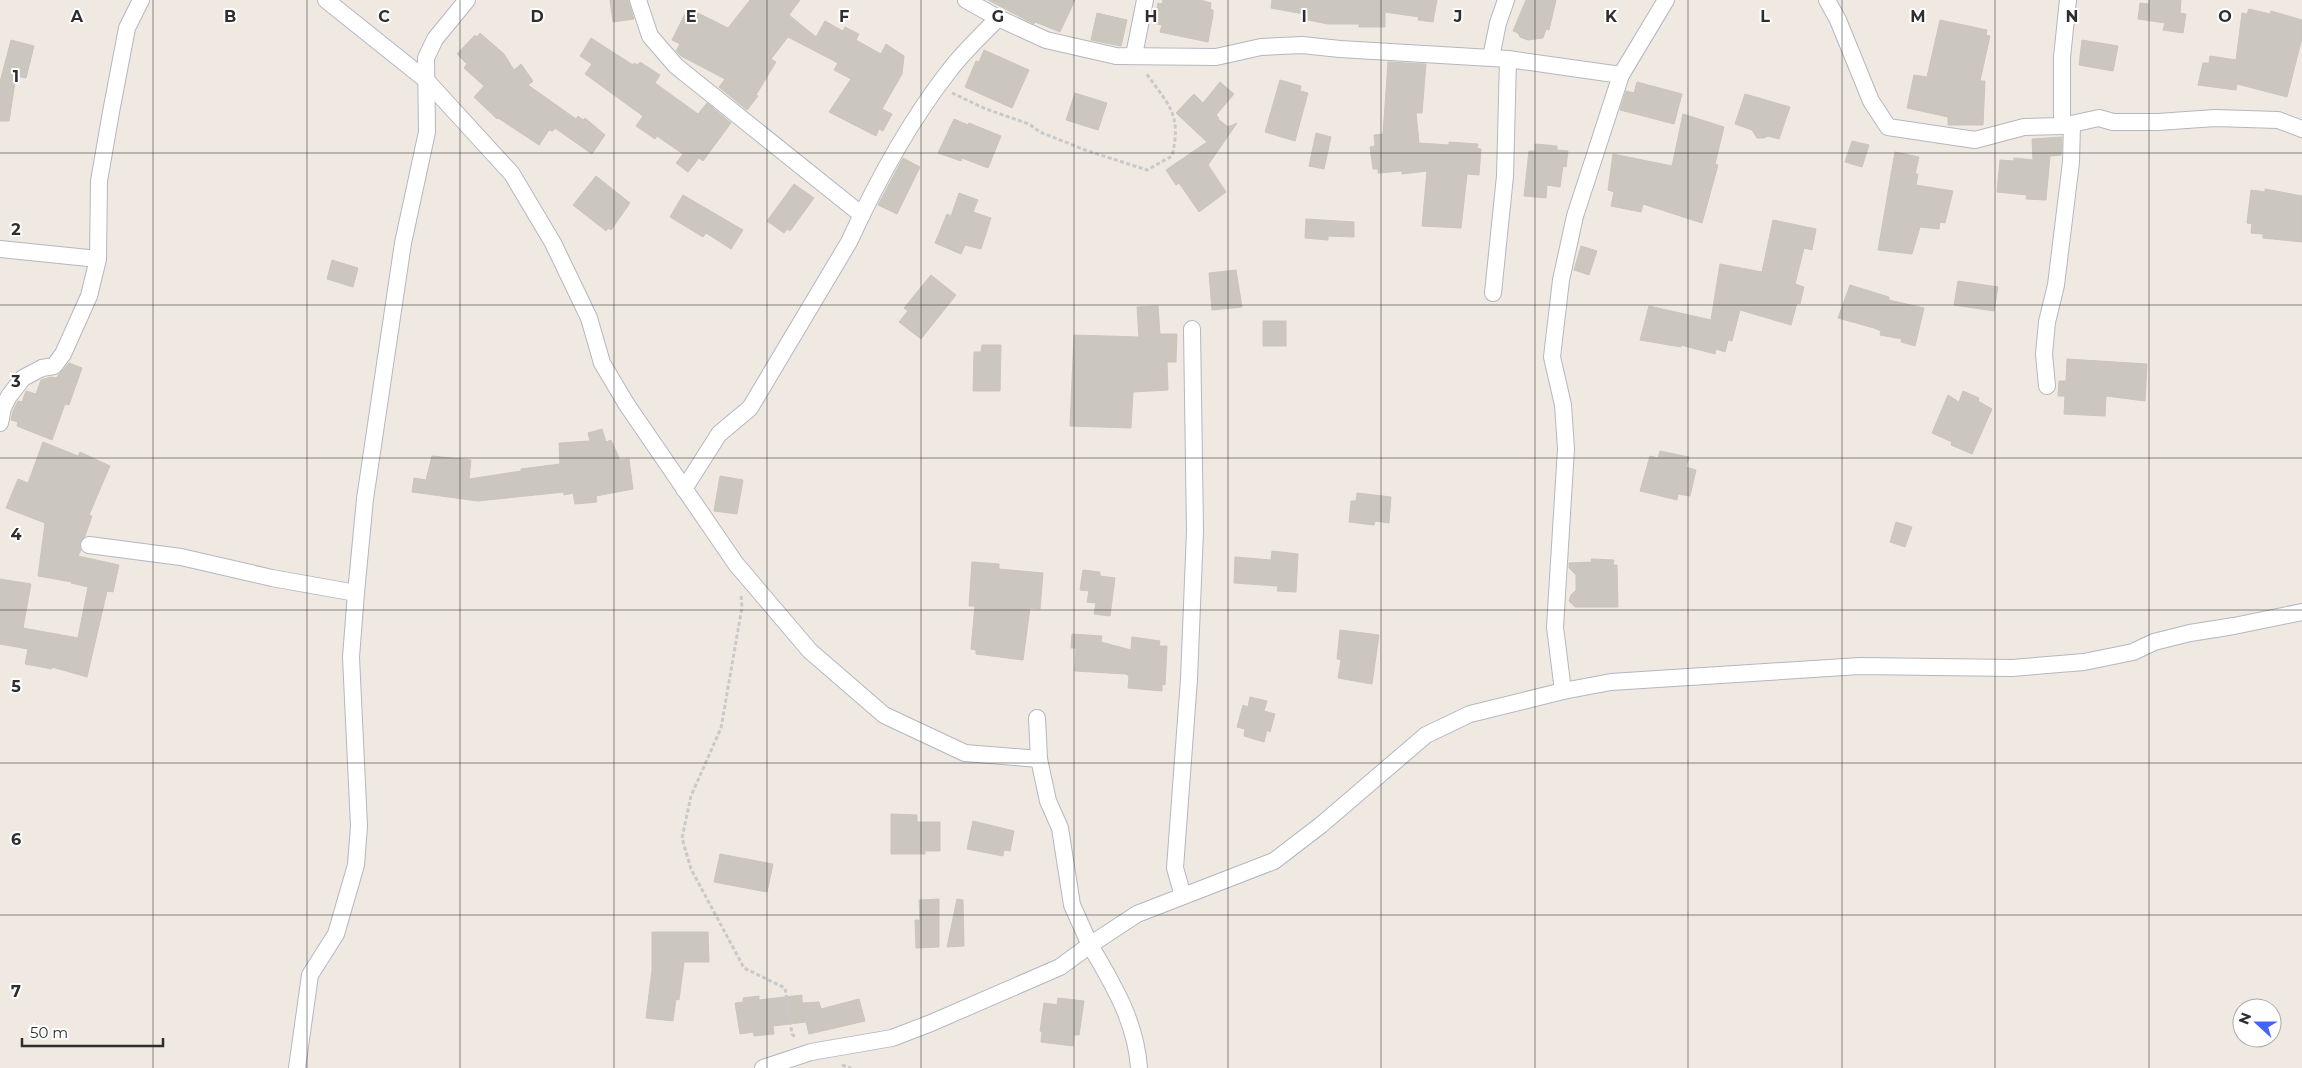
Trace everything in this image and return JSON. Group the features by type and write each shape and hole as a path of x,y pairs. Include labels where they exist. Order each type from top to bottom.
{"street":[{"path":"0,423 3,408 9,396 23,378 42,368 54,366 63,354 89,296 98,259 99,181 127,28 141,0"},
{"path":"326,0 426,80 512,174 552,243 589,318 602,363 627,405 736,564 810,651 884,715 965,753 1038,759"},
{"path":"297,1068 310,975 336,934 356,865 358,826 351,657 356,593 365,499 402,253 427,132 426,58 435,39 467,0"},
{"path":"638,0 650,36 676,66 862,214"},
{"path":"966,0 998,18 1046,40 1116,56 1216,57 1261,46 1302,45 1340,49 1508,58 1621,76"},
{"path":"1134,55 1145,0"},
{"path":"1490,57 1506,0"},
{"path":"1563,691 1555,627 1566,449 1563,405 1552,357 1562,280 1575,216 1621,76 1666,0"},
{"path":"1827,0 1838,20 1871,101 1888,127 1974,140 2024,127 2067,125 2099,118 2113,122 2158,122 2215,118 2278,120 2302,128"},
{"path":"2047,386 2044,354 2047,322 2057,276 2071,162 2062,57 2068,0"},
{"path":"684,489 719,434 750,408 849,242 862,214 916,118 949,70 998,18"},
{"path":"1493,293 1505,176 1508,58"},
{"path":"0,249 98,259"},
{"path":"1183,896 1175,868 1189,679 1195,531 1192,329"},
{"path":"89,545 181,557 272,578 356,593"},
{"path":"763,1068 811,1052 892,1038 932,1023 1060,968 1136,914 1274,861 1321,825 1426,735 1470,714 1563,691 1611,682 1860,666 2012,668 2084,662 2133,652 2154,642 2190,633 2302,612"},
{"path":"1037,718 1038,759 1048,801 1060,828 1072,905 1090,945 1125,1006 1138,1050 1140,1068"}],"path":[{"path":"939,85 964,100 1029,124 1054,138 1147,170 1172,156 1178,134 1173,111 1134,55"},
{"path":"736,564 742,607 721,728 691,796 682,838 691,869 744,968 785,988 792,1034 811,1052 851,1068"}],"building":[{"path":"610,0 628,0 634,19 613,22"},
{"path":"750,0 800,0 789,15 816,37 825,21 843,31 845,27 859,34 856,40 881,54 886,44 904,56 902,74 882,109 892,114 883,131 879,129 876,136 829,112 851,79 834,70 838,63 788,37 771,59 776,62 756,95 758,96 747,110 719,87 725,79 681,56 676,51 680,44 672,40 688,8 728,28"},
{"path":"988,0 1075,0 1060,32 1035,22 1034,24"},
{"path":"1163,0 1200,0 1211,3 1210,9 1213,10 1213,15 1208,42 1160,32 1162,25 1154,23 1158,3 1162,4"},
{"path":"1272,0 1437,0 1433,22 1418,20 1419,17 1385,12 1385,27 1359,27 1359,24 1328,24 1303,19 1304,14 1271,8"},
{"path":"1526,0 1556,0 1549,30 1546,29 1543,38 1528,40 1520,37 1518,33 1513,31"},
{"path":"2149,0 2181,0 2180,13 2186,14 2183,33 2163,30 2165,23 2138,19 2140,3 2149,4"},
{"path":"2249,9 2270,14 2271,11 2302,20 2302,38 2287,97 2237,84 2236,90 2198,85 2203,63 2209,63 2210,56 2236,60 2242,13 2247,14"},
{"path":"1097,13 1127,20 1121,46 1091,40"},
{"path":"1940,20 1987,30 1986,35 1990,36 1980,81 1985,81 1983,125 1948,125 1948,117 1907,108 1914,75 1927,77"},
{"path":"480,33 504,54 514,70 521,64 533,81 528,85 576,119 578,116 583,120 585,118 605,135 592,154 555,128 553,131 549,130 539,145 497,119 474,97 484,86 464,68 467,64 457,54 475,35 477,37"},
{"path":"591,38 633,65 634,63 638,65 640,62 660,75 655,83 698,114 707,103 731,123 703,161 699,158 688,172 676,163 683,154 657,136 655,139 636,126 643,116 585,74 592,64 580,56"},
{"path":"11,40 34,46 26,78 16,76 9,121 0,121 0,82"},
{"path":"2082,40 2118,46 2113,71 2079,65"},
{"path":"984,50 1029,70 1012,108 965,87 976,61 979,62"},
{"path":"1388,62 1426,64 1422,113 1416,113 1419,143 1449,145 1449,142 1478,144 1477,148 1481,149 1479,175 1467,174 1461,228 1422,226 1427,171 1402,174 1402,171 1378,173 1378,169 1373,169 1370,147 1375,146 1374,135 1383,134"},
{"path":"1280,80 1301,86 1300,91 1308,93 1295,141 1265,132"},
{"path":"1220,82 1234,94 1216,115 1228,127 1237,123 1208,165 1226,192 1199,212 1179,183 1176,185 1166,170 1207,142 1176,113 1194,94 1203,103"},
{"path":"1637,82 1682,94 1674,124 1620,110 1626,91 1634,93"},
{"path":"1075,93 1107,103 1098,130 1066,120"},
{"path":"1745,94 1790,107 1779,139 1768,136 1757,138 1752,130 1735,124"},
{"path":"1683,114 1724,127 1715,164 1718,165 1702,223 1643,204 1641,212 1611,206 1614,192 1608,190 1613,154 1672,166"},
{"path":"954,119 1001,136 988,168 962,158 961,161 938,153"},
{"path":"1316,133 1331,137 1324,169 1309,166"},
{"path":"2062,137 2061,155 2050,156 2046,200 2026,199 2027,195 1997,192 2000,160 2014,161 2014,158 2033,160 2032,139"},
{"path":"1852,141 1869,145 1862,167 1845,162"},
{"path":"1535,144 1557,146 1557,150 1568,151 1566,167 1563,166 1560,187 1547,185 1546,198 1524,196 1529,151 1535,151"},
{"path":"1895,152 1919,157 1915,174 1918,174 1916,185 1953,191 1945,223 1940,222 1939,229 1920,227 1912,254 1878,250"},
{"path":"903,158 920,167 897,214 878,205"},
{"path":"596,176 630,203 611,230 608,228 606,231 573,205"},
{"path":"794,184 814,198 790,231 787,229 784,233 767,221"},
{"path":"2265,189 2302,196 2302,242 2263,238 2263,234 2251,233 2252,224 2247,223 2251,190 2265,192"},
{"path":"959,193 978,200 973,212 991,218 981,249 965,245 961,254 935,243 947,214 951,216"},
{"path":"683,195 743,230 731,249 706,233 703,237 670,217"},
{"path":"1306,219 1354,222 1354,237 1328,236 1328,240 1305,238"},
{"path":"1773,220 1816,229 1812,250 1804,248 1795,284 1804,287 1800,304 1797,303 1791,325 1740,310 1732,341 1728,340 1725,352 1716,349 1715,354 1681,345 1681,347 1640,340 1649,306 1711,320 1720,264 1762,272"},
{"path":"1581,246 1597,251 1589,275 1574,270"},
{"path":"332,260 358,268 353,287 327,279"},
{"path":"1236,270 1242,307 1212,310 1209,273"},
{"path":"931,275 956,295 921,339 899,322 908,311 904,308"},
{"path":"1958,281 1998,287 1994,311 1954,305"},
{"path":"1850,285 1889,297 1889,300 1924,308 1915,346 1901,342 1902,339 1880,335 1881,331 1874,328 1838,318"},
{"path":"1158,306 1160,334 1177,334 1176,362 1167,362 1168,390 1133,392 1131,428 1070,426 1074,335 1139,337 1137,307"},
{"path":"1263,321 1286,321 1286,346 1263,346"},
{"path":"982,345 1001,345 1000,391 973,391 974,352 981,352"},
{"path":"2067,359 2147,364 2145,401 2106,396 2105,416 2064,414 2065,396 2058,396 2059,381 2066,381"},
{"path":"69,363 82,368 69,405 65,404 52,440 17,426 18,422 11,420 13,411 18,401 22,402 26,391 36,394 41,380 51,377 56,378"},
{"path":"1963,391 1979,398 1978,401 1992,409 1972,454 1951,445 1952,442 1932,433 1948,395 1959,402"},
{"path":"602,429 606,442 611,440 620,460 629,459 633,489 596,496 597,502 575,504 573,493 564,495 564,492 478,501 412,492 414,478 426,480 432,456 471,460 469,479 521,471 521,469 560,464 559,443 590,441 588,433"},
{"path":"43,442 78,456 80,452 110,466 89,515 92,516 85,536 79,544 81,550 78,556 119,565 113,592 107,591 87,677 52,667 52,669 25,664 28,649 0,644 0,579 31,584 23,628 78,638 88,587 38,576 45,523 6,508 18,479 28,483"},
{"path":"1660,451 1689,457 1686,467 1696,470 1690,496 1678,494 1677,500 1640,491 1650,456 1658,458"},
{"path":"720,476 743,480 737,514 714,511"},
{"path":"1357,493 1391,497 1389,523 1375,521 1374,525 1349,522 1351,501 1356,501"},
{"path":"1896,522 1912,527 1905,547 1890,542"},
{"path":"1272,551 1298,554 1296,592 1277,591 1278,586 1234,583 1235,557 1271,560"},
{"path":"1591,559 1614,560 1613,565 1617,565 1618,607 1575,607 1569,601 1571,595 1576,590 1576,575 1569,568 1569,563 1592,562"},
{"path":"972,562 999,564 999,569 1043,573 1040,609 1030,608 1023,660 976,654 976,650 971,649 975,606 969,606"},
{"path":"1083,570 1100,572 1100,576 1115,578 1110,616 1094,614 1096,603 1087,602 1089,591 1080,590"},
{"path":"1340,630 1379,635 1372,684 1338,678 1341,660 1337,659"},
{"path":"1072,634 1102,636 1101,642 1131,650 1132,637 1160,641 1159,646 1167,646 1165,685 1162,684 1162,691 1128,688 1129,676 1126,674 1075,671 1076,648 1071,648"},
{"path":"1250,697 1267,701 1264,711 1275,714 1270,732 1267,730 1264,742 1244,736 1245,729 1237,727 1243,705 1248,707"},
{"path":"891,814 917,815 917,822 940,822 940,851 925,851 925,854 891,854"},
{"path":"973,821 1014,831 1010,851 1004,850 1003,856 967,849"},
{"path":"720,854 773,864 767,892 714,882"},
{"path":"939,899 939,947 916,948 915,920 920,920 919,900"},
{"path":"957,899 963,900 964,946 947,947"},
{"path":"652,932 708,932 709,962 684,962 679,1000 676,999 673,1021 646,1018 652,970"},
{"path":"802,995 802,1003 819,1002 821,1009 859,999 865,1021 809,1034 806,1022 773,1026 774,1034 754,1036 753,1032 740,1034 735,1003 743,1002 743,998 759,996 759,1000"},
{"path":"1058,998 1084,1001 1079,1035 1074,1035 1073,1046 1041,1042 1042,1032 1040,1031 1044,1003 1057,1005"}]}
